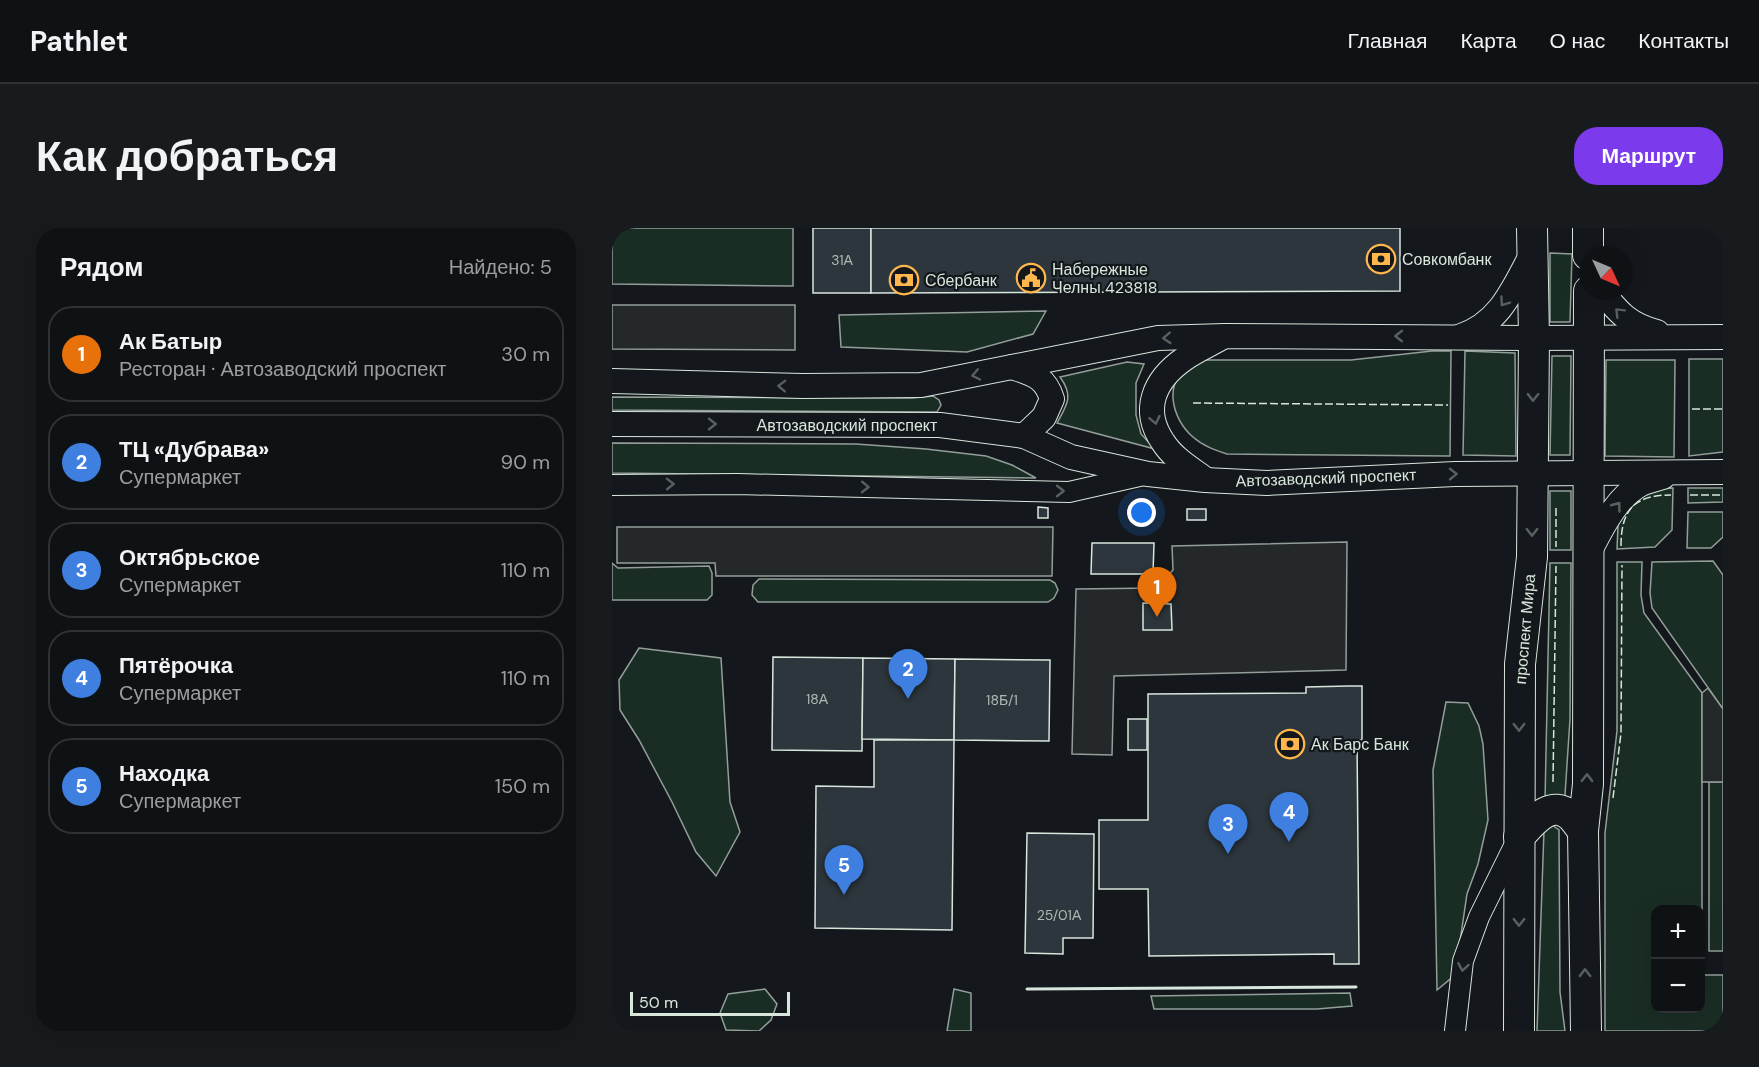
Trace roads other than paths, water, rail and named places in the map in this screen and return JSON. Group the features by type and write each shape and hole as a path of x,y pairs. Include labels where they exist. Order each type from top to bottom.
{"main road":[{"name":"проспект Мира","path":"1520,1031 1520,663 1532,557 1534,338 1532,240"},
{"path":"1586,1031 1583,831 1588,784 1588,300"},
{"path":"1519,837 1535,819 1547,811 1561,810 1570,816 1583,831"}],"street":[{"path":"1458,337 1476,331 1494,316 1511,293 1532,240"},
{"path":"1608,300 1628,321 1649,330 1683,338"},
{"path":"1206,480 1179,460 1163,443 1152,422 1152,398 1162,379 1184,359 1226,336"},
{"path":"612,381 803,387 921,385 1158,338 1226,336 1723,337"},
{"path":"1012,367 1039,377 1049,390 1052,399 1044,417 1024,436"},
{"name":"Автозаводский проспект","path":"612,424 940,425 1024,436 1071,457 1148,474 1267,483 1434,475 1723,472"},
{"path":"1587,556 1610,515 1623,498 1641,484 1681,472"},
{"path":"612,485 737,484 1069,492 1148,474"},
{"path":"1455,1031 1463,961 1479,917 1519,837"}],"place":[{"name":"Совкомбанк","path":"1381,259"},
{"name":"Набережные Челны 423818","path":"1031,278"},
{"name":"Сбербанк","path":"904,280"},
{"name":"Ак Батыр","path":"1157,617"},
{"name":"ТЦ «Дубрава»","path":"908,699"},
{"name":"Ак Барс Банк","path":"1290,744"},
{"name":"Пятёрочка","path":"1289,842"},
{"name":"Октябрьское","path":"1228,854"},
{"name":"Находка","path":"844,895"}]}
